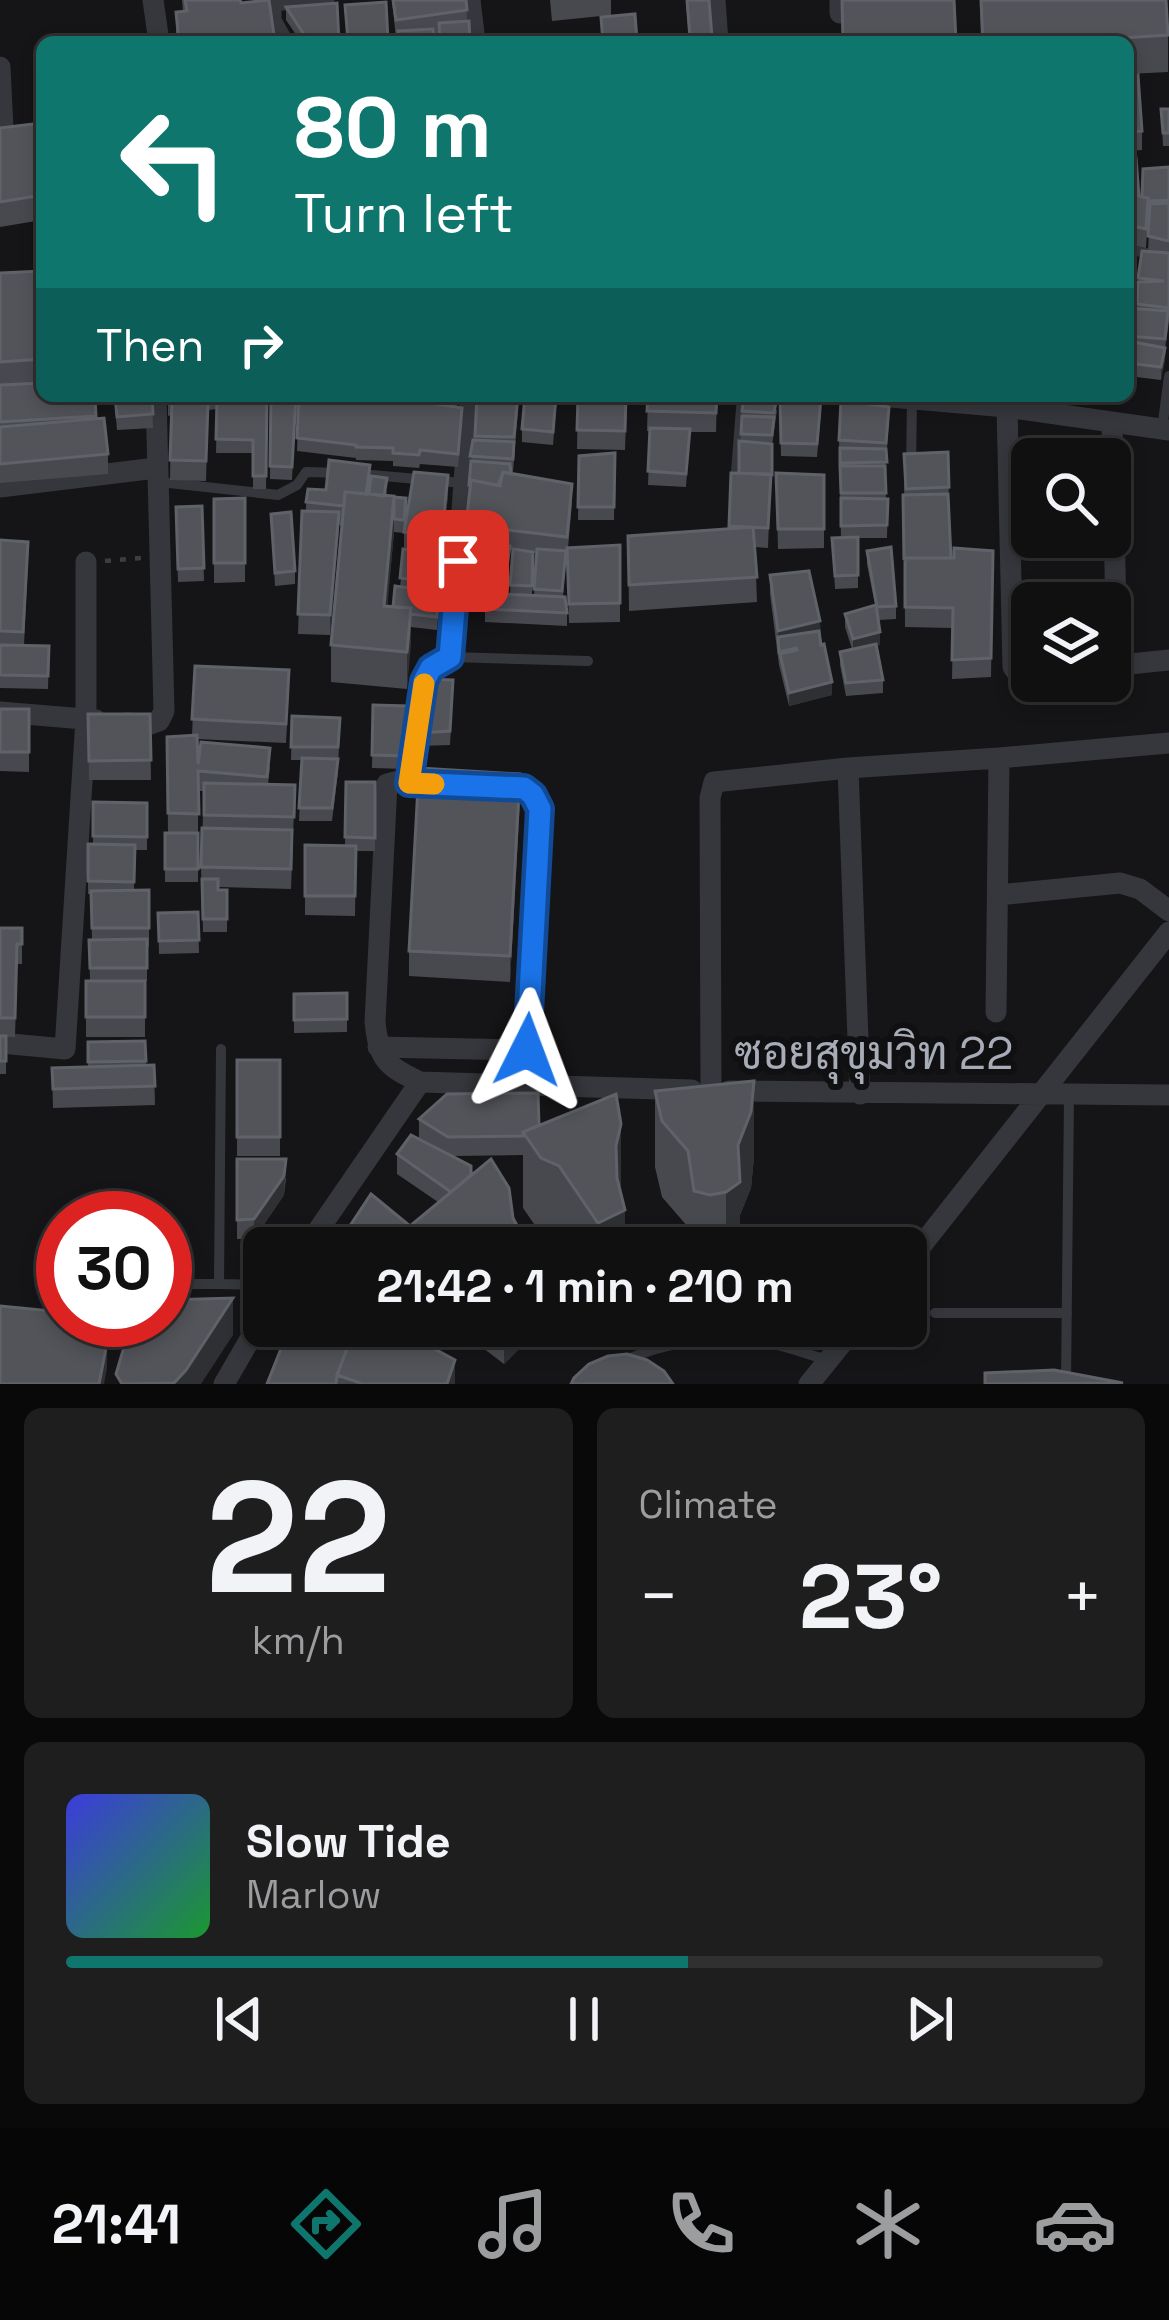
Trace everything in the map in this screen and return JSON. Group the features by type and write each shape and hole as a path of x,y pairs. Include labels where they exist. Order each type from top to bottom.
{"street":[{"path":"153,0 158,36"},
{"path":"280,36 272,21 271,0 324,0"},
{"path":"470,0 474,36"},
{"path":"715,0 718,36"},
{"path":"0,67 3,129"},
{"path":"0,712 148,725 159,722 164,710 155,402"},
{"path":"409,783 424,681 431,668 450,657 470,402"},
{"path":"948,402 1165,430"},
{"path":"1007,407 1011,615"},
{"path":"1112,422 1113,582"},
{"path":"0,487 156,475"},
{"path":"0,1042 65,1049 86,719 86,562"},
{"path":"1131,663 1169,660"},
{"path":"711,1091 710,798 714,782 1169,743"},
{"path":"996,1012 999,758"},
{"path":"848,768 860,1094"},
{"path":"320,1227 420,1082 384,1060 375,1022 387,784 524,788 540,809 525,1086"},
{"path":"998,895 1120,883 1140,890 1169,911"},
{"path":"927,1238 1169,932"},
{"path":"1139,970 1169,970"},
{"path":"378,1047 527,1050"},
{"name":"ซอยสุขุมวิท 22","path":"420,1082 860,1094 1169,1095"},
{"path":"224,1384 245,1347"},
{"path":"809,1384 838,1347"}],"lane":[{"path":"1134,250 1169,258"},
{"path":"1165,430 1169,376"},
{"path":"733,507 742,402"},
{"path":"911,489 912,402"},
{"path":"156,475 278,495 297,485 306,472 463,483"},
{"path":"450,657 588,661"},
{"path":"219,1284 221,1049"},
{"path":"1066,1384 1069,1094"},
{"path":"192,1284 243,1285"},
{"path":"934,1312 1067,1312"},
{"path":"607,1369 640,1353 704,1340 754,1340 827,1360"}],"path":[{"path":"86,562 159,556"}],"building":[{"path":"185,0 269,0 274,36 178,36 176,12 187,11"},
{"path":"393,0 466,0 467,10 396,20"},
{"path":"687,0 709,0 712,36 690,36"},
{"path":"842,0 954,0 956,36 843,36"},
{"path":"981,0 1166,0 1168,35 983,36"},
{"path":"386,2 388,36 348,36 345,5"},
{"path":"337,3 339,36 305,36 286,7"},
{"path":"635,14 637,36 603,36 601,17"},
{"path":"469,21 470,36 440,36 439,23"},
{"path":"433,29 434,36 398,36 398,31"},
{"path":"1138,75 1142,131 1134,132 1134,77"},
{"path":"1161,109 1169,109 1169,133 1163,133"},
{"path":"36,124 36,196 0,202 0,128"},
{"path":"1136,158 1139,196 1134,195"},
{"path":"1169,167 1169,200 1142,197 1143,169"},
{"path":"1134,195 1148,198 1146,229 1134,226"},
{"path":"1169,203 1169,241 1148,236 1150,204"},
{"path":"1142,251 1169,253 1169,308 1137,304 1138,282 1164,281 1138,278"},
{"path":"36,271 36,359 0,362 0,273"},
{"path":"1134,308 1168,311 1165,339 1134,336"},
{"path":"1134,342 1165,348 1161,367 1134,364"},
{"path":"36,383 36,402 95,402 96,416 0,422 0,385"},
{"path":"116,402 152,402 153,414 117,417"},
{"path":"172,402 208,403 206,461 170,460"},
{"path":"217,402 267,402 266,476 253,476 253,440 216,439"},
{"path":"271,402 296,402 292,467 270,466"},
{"path":"299,402 424,402 462,408 458,454 393,453 393,448 297,438"},
{"path":"477,402 517,402 514,437 475,436"},
{"path":"524,402 556,402 553,432 522,429"},
{"path":"578,402 626,402 625,431 577,430"},
{"path":"648,402 717,402 716,413 647,411"},
{"path":"743,402 776,402 774,413 742,411"},
{"path":"780,402 821,402 817,444 781,443"},
{"path":"841,402 889,407 886,443 839,440"},
{"path":"742,416 774,417 772,435 741,434"},
{"path":"104,418 108,454 0,464 0,427"},
{"path":"650,428 690,429 686,474 648,471"},
{"path":"473,440 514,442 513,459 470,456"},
{"path":"739,441 772,444 772,475 739,473"},
{"path":"840,448 886,449 887,462 840,463"},
{"path":"948,452 949,487 906,489 904,454"},
{"path":"615,453 614,507 578,507 579,456"},
{"path":"329,460 370,465 366,494 345,492 344,506 306,502 308,489 326,490"},
{"path":"471,461 510,464 511,474 503,472 498,485 471,480 469,485"},
{"path":"840,466 885,466 886,493 841,493"},
{"path":"414,472 448,475 442,534 404,532"},
{"path":"503,472 572,484 567,537 466,525 471,480 500,486"},
{"path":"731,473 771,474 768,528 729,526"},
{"path":"776,473 824,475 824,529 778,529"},
{"path":"371,476 387,478 384,496 369,494"},
{"path":"345,492 394,496 384,606 411,608 407,652 331,645"},
{"path":"948,494 951,558 904,560 903,495"},
{"path":"394,497 406,498 404,520 394,519"},
{"path":"245,498 245,563 214,563 214,499"},
{"path":"841,498 888,499 887,525 841,526"},
{"path":"202,506 204,568 178,569 176,507"},
{"path":"302,511 339,512 330,615 298,614"},
{"path":"291,512 295,571 275,573 271,514"},
{"path":"753,527 757,577 629,585 628,536"},
{"path":"858,537 858,575 835,576 832,538"},
{"path":"0,540 28,542 23,632 0,631"},
{"path":"464,542 510,546 504,587 460,583"},
{"path":"620,545 620,603 569,604 567,548"},
{"path":"891,547 896,606 877,607 867,551"},
{"path":"954,548 993,551 991,658 952,660 953,608 905,607 905,558 954,558"},
{"path":"403,549 446,553 442,583 400,578"},
{"path":"513,549 533,552 532,586 510,585"},
{"path":"537,549 566,551 562,591 534,589"},
{"path":"809,571 820,621 778,631 770,575"},
{"path":"395,586 440,592 437,617 393,607"},
{"path":"484,593 565,597 567,613 485,609"},
{"path":"876,605 880,632 853,639 845,614"},
{"path":"819,631 832,682 789,693 780,654 797,650 779,652 778,637"},
{"path":"876,644 883,680 846,683 840,652"},
{"path":"0,645 49,646 48,676 0,675"},
{"path":"195,666 289,670 286,724 192,719"},
{"path":"427,679 453,680 450,731 420,733"},
{"path":"373,705 408,706 407,756 372,755"},
{"path":"0,709 29,709 29,752 0,752"},
{"path":"88,714 150,714 151,760 89,761"},
{"path":"292,716 340,718 338,747 291,747"},
{"path":"197,735 198,764 201,742 270,748 267,777 198,771 199,814 168,813 167,737"},
{"path":"302,758 338,759 332,808 299,808"},
{"path":"419,768 520,774 510,956 409,951"},
{"path":"346,782 375,782 375,838 345,837"},
{"path":"204,783 295,785 294,817 204,815"},
{"path":"93,802 147,803 147,837 93,836"},
{"path":"202,828 292,830 291,869 201,867"},
{"path":"165,833 198,833 198,869 165,869"},
{"path":"88,844 135,845 134,882 88,881"},
{"path":"305,845 356,846 355,896 305,896"},
{"path":"202,879 218,879 218,890 227,890 227,919 203,919"},
{"path":"149,890 149,928 92,928 91,891"},
{"path":"198,912 199,940 159,941 158,913"},
{"path":"0,928 22,928 22,944 17,944 15,1018 0,1018"},
{"path":"147,939 147,968 90,968 89,940"},
{"path":"86,981 145,981 145,1017 86,1017"},
{"path":"347,993 347,1019 294,1020 294,994"},
{"path":"0,1036 6,1036 6,1061 0,1061"},
{"path":"145,1041 146,1061 88,1062 88,1042"},
{"path":"237,1060 280,1060 280,1137 237,1137"},
{"path":"154,1065 155,1086 53,1089 52,1068"},
{"path":"754,1081 751,1112 738,1145 740,1182 726,1192 694,1191 688,1151 662,1121 655,1091"},
{"path":"538,1093 539,1125 523,1136 448,1137 419,1119 447,1094"},
{"path":"616,1094 621,1124 617,1178 625,1210 598,1223 559,1166 541,1158 523,1132"},
{"path":"411,1135 471,1166 471,1175 451,1192 397,1154"},
{"path":"237,1159 286,1159 284,1176 254,1219 237,1220"},
{"path":"491,1159 509,1188 518,1227 411,1227"},
{"path":"371,1194 410,1226 410,1227 349,1227"},
{"path":"233,1298 174,1383 122,1384 116,1374 124,1347 192,1347 192,1299"},
{"path":"0,1306 36,1309 36,1347 106,1347 99,1384 0,1384"},
{"path":"282,1347 348,1347 336,1384 267,1384"},
{"path":"348,1347 432,1347 455,1360 447,1384 363,1384 337,1375"},
{"path":"627,1354 664,1371 673,1384 571,1384 589,1364"},
{"path":"1054,1370 1123,1383 985,1384 985,1373"}],"slow traffic":[{"path":"424,684 409,783 434,784"}],"route":[{"path":"458,561 450,657 431,668 424,681 409,783 524,788 540,809 527,1050"}]}
